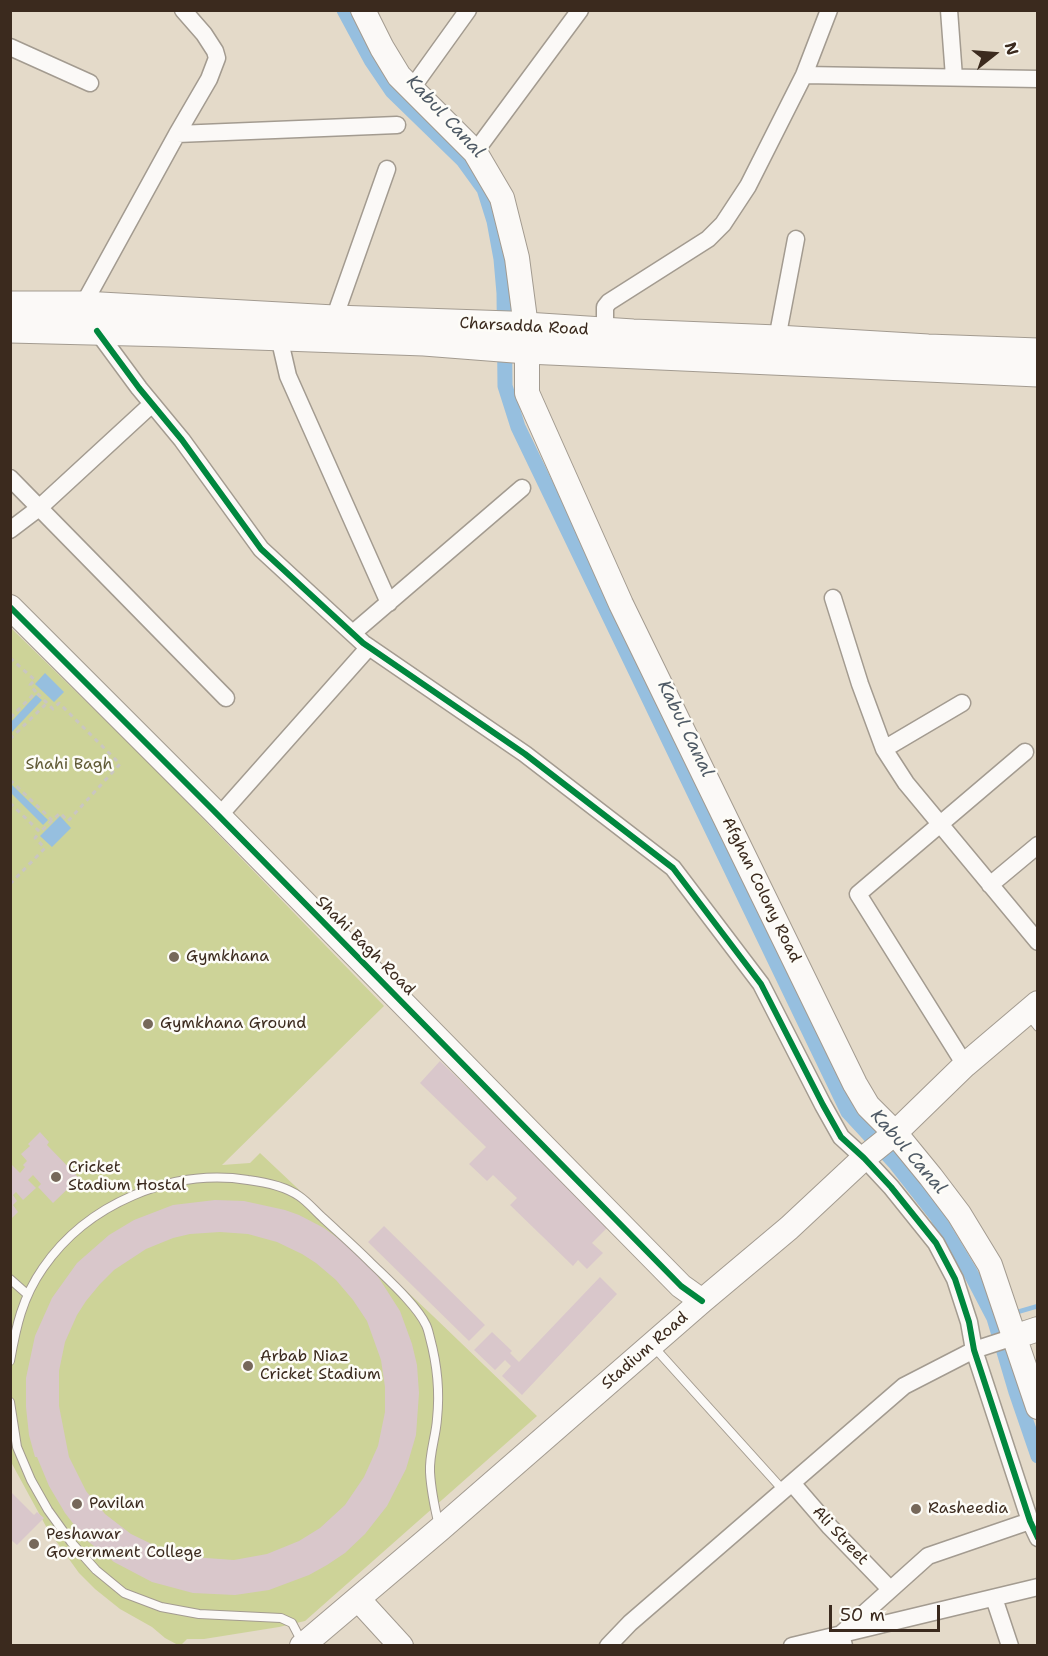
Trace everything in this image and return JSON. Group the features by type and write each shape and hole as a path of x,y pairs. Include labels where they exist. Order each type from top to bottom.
{"main road":[{"name":"Afghan Colony Road","path":"363,10 399,75 475,152 502,198 517,258 510,337 527,393 621,604 855,1084 868,1106 932,1177 990,1265 1005,1307 1011,1337 1038,1407"},
{"name":"Charsadda Road","path":"10,305 84,305 334,319 510,337 1038,373"},
{"name":"Charsadda Road","path":"10,329 424,342 605,331 1038,352"},
{"name":"Shahi Bagh Road","path":"10,607 681,1286 702,1301"},
{"name":"Stadium Road","path":"302,1645 789,1228 965,1065 1034,1014"},
{"path":"1011,1337 1038,1329"},
{"path":"358,1599 401,1646"}],"street":[{"path":"84,305 209,80 217,58 204,34 183,10"},
{"path":"412,88 468,10"},
{"path":"475,152 580,10"},
{"path":"605,331 605,308 609,302 708,238 723,224 748,186 804,75 830,10"},
{"path":"949,10 954,77"},
{"path":"10,47 90,83"},
{"path":"804,75 1038,79"},
{"path":"177,134 397,125"},
{"path":"334,319 387,169"},
{"path":"777,339 796,239"},
{"path":"97,331 182,440 261,549 369,647 525,754 673,868 761,984 841,1137 891,1188 936,1243 955,1279 1030,1521 1038,1539"},
{"path":"279,337 288,376 388,603"},
{"path":"10,530 39,508 152,404"},
{"path":"10,478 226,698"},
{"path":"353,633 522,488"},
{"path":"833,598 860,684 884,749 906,783 1038,942"},
{"path":"219,816 369,647"},
{"path":"884,749 962,703"},
{"path":"965,1065 858,894 1025,752"},
{"path":"990,885 1038,845"},
{"path":"608,1646 630,1623 904,1386 978,1349 1011,1337"},
{"name":"Ali Street","path":"788,1487 890,1589"},
{"path":"843,1640 890,1589 928,1556 1030,1521"},
{"path":"792,1646 843,1640 1038,1587"},
{"path":"994,1598 1010,1646"}],"lane":[{"path":"10,1361 27,1294 43,1268 63,1243 87,1222 142,1191 173,1182 204,1178 236,1178 267,1182 299,1196 353,1244 411,1304 426,1325 435,1356 438,1388 437,1419 430,1471 440,1529"},
{"path":"10,1279 27,1294"},
{"path":"652,1346 788,1487"},
{"path":"10,1402 17,1447 31,1480 70,1542 96,1570 124,1593 161,1607 199,1614 281,1618 292,1623 302,1645"}],"path":[{"path":"10,658 35,680 30,685 53,709 59,703 120,764 69,821 60,813 40,832 35,838 45,848 10,884"},
{"path":"10,718 36,692"},
{"path":"10,739 47,703"},
{"path":"10,780 52,820"},
{"path":"10,803 40,832"}],"green space":[{"name":"Arbab Niaz Cricket Stadium","path":"10,627 151,765 384,1006 222,1165 250,1163 260,1153 537,1416 305,1621 204,1639 187,1639 181,1645 165,1638 152,1627 120,1609 79,1573 48,1530 11,1462"}],"water":[{"path":"45,673 64,692 54,702 35,684"},
{"path":"36,695 42,700 11,733 11,722"},
{"path":"11,784 48,820 43,825 11,793"},
{"path":"60,816 71,828 52,847 40,836"}],"building":[{"path":"440,1061 609,1226 592,1243 603,1253 587,1269 578,1260 573,1266 510,1205 517,1198 493,1175 487,1181 469,1164 486,1147 420,1083"},
{"name":"Cricket Stadium Hostal","path":"40,1132 49,1142 47,1145 79,1178 53,1203 38,1187 41,1184 33,1175 28,1180 36,1188 23,1200 16,1192 13,1195 17,1201 13,1205 18,1212 10,1220 10,1167 12,1165 20,1173 27,1161 21,1154"},
{"path":"215,1200 244,1201 285,1210 324,1228 347,1245 377,1275 400,1311 412,1344 417,1365 419,1393 416,1435 406,1469 387,1506 365,1534 345,1553 309,1575 269,1590 235,1595 193,1593 152,1582 114,1562 85,1539 65,1513 35,1457 29,1435 26,1378 35,1336 52,1298 77,1263 109,1235 134,1220 173,1205","holes":["220,1232 248,1234 277,1242 302,1254 336,1280 353,1300 367,1321 381,1360 385,1387 385,1412 378,1446 364,1477 345,1505 320,1528 299,1541 267,1554 234,1560 192,1557 166,1551 131,1534 105,1514 86,1491 69,1457 59,1406 59,1371 65,1342 77,1315 86,1301 114,1270 146,1249 173,1238 190,1234"]},
{"path":"384,1226 485,1325 469,1341 368,1242"},
{"path":"600,1277 617,1294 522,1395 502,1376 511,1366 505,1360 495,1370 474,1350 492,1332 512,1351 510,1353 519,1362"},
{"path":"10,1491 34,1515 37,1512 44,1518 17,1545 10,1539"}],"waterway":[{"name":"Kabul Canal","path":"344,10 371,60 392,91 463,160 484,189 494,221 501,259 504,293 505,386 518,427 848,1112 896,1164 936,1215 994,1318 1038,1456"},
{"path":"1014,1313 1038,1306"}],"cycle path":[{"path":"97,331 139,388 182,440 261,549 363,643 525,754 673,868 761,984 841,1137 891,1187 936,1243 955,1279 969,1322 974,1350 1030,1521 1038,1538"},
{"path":"10,607 681,1286 702,1301"}],"place":[{"name":"Gymkhana","path":"174,957"},
{"name":"Gymkhana Ground","path":"148,1024"},
{"name":"Cricket Stadium Hostal","path":"56,1177"},
{"name":"Arbab Niaz Cricket Stadium","path":"248,1366"},
{"name":"Pavilan","path":"77,1504"},
{"name":"Rasheedia","path":"916,1509"},
{"name":"Peshawar Government College","path":"34,1544"}],"park label":[{"name":"Shahi Bagh","path":"69,765"}]}
